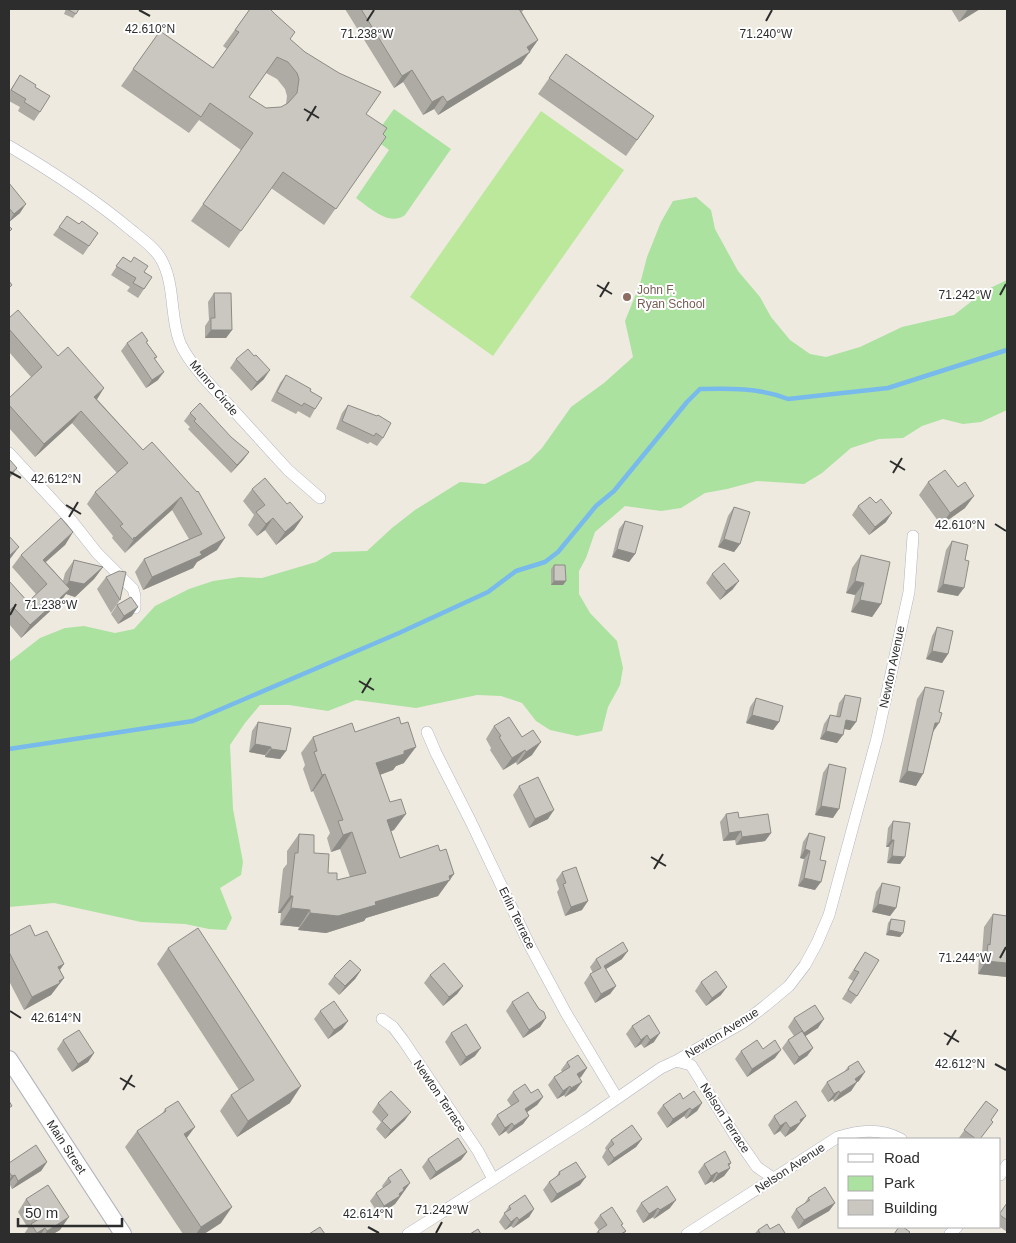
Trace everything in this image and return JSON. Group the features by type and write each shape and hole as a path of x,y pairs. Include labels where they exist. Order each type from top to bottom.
{"main road":[{"name":"Main Street","path":"9,1059 123,1234"}],"street":[{"name":"Munro Circle","path":"9,146 70,184 113,215 140,237 161,258 169,283 179,342 189,358 204,378 277,459 320,498"},
{"path":"9,453 71,520 97,553 133,588 135,608"},
{"name":"Newton Avenue","path":"408,1234 586,1120 661,1068 744,1022 789,986 805,965 829,915 877,738 909,592 912,536"},
{"name":"Erlin Terrace","path":"428,732 436,753 531,948 566,1013 617,1098"},
{"name":"Newton Terrace","path":"382,1019 393,1026 403,1040 478,1151 493,1179"},
{"name":"Nelson Terrace","path":"676,1061 691,1065 757,1167 773,1178"},
{"name":"Nelson Avenue","path":"688,1234 838,1137 851,1133 881,1131 899,1138"}],"green space":[{"path":"394,109 451,149 405,215 392,219 379,214 356,198 389,150 373,138"},
{"path":"541,111 624,170 493,356 410,297"},
{"path":"696,197 711,210 715,229 738,271 760,297 771,317 790,340 810,354 826,357 860,347 902,327 954,315 986,290 1007,280 1007,410 981,422 963,424 943,419 922,426 903,438 879,439 851,448 822,473 804,484 757,481 705,493 681,508 661,511 625,506 595,532 586,558 579,571 579,594 590,613 617,641 623,668 620,685 608,707 602,731 577,736 550,730 536,721 522,703 501,696 477,695 416,708 356,700 328,711 289,705 260,705 230,745 233,809 243,862 241,875 220,888 232,918 226,930 185,924 141,922 54,903 9,907 9,662 40,638 65,628 84,626 115,633 134,629 155,606 189,589 213,581 240,577 262,578 316,562 333,552 367,551 415,510 460,482 485,484 529,461 542,448 571,407 604,383 633,357 625,321 640,284 647,257 661,222 673,201"}],"building":[{"path":"67,9 79,9 76,14"},
{"path":"250,9 270,9 295,32 290,39 305,52 339,73 381,92 366,114 387,128 383,134 386,137 336,209 283,172 241,231 203,204 253,133 210,103 201,117 133,69 160,31 213,68 239,32 235,30","holes":["277,57 288,62 297,73 299,79 297,93 288,103 281,107 266,108 249,97"]},
{"path":"361,9 519,9 538,40 527,47 530,52 447,102 443,96 432,102 412,70 402,76"},
{"path":"566,54 654,116 637,140 549,78"},
{"path":"20,75 50,96 40,112 24,102 26,99 11,90"},
{"path":"9,183 26,204 14,214 9,208"},
{"path":"67,216 79,224 82,221 98,233 89,246 59,227"},
{"path":"123,257 131,262 134,257 148,266 144,272 152,277 144,289 133,283 136,278 116,266"},
{"path":"214,293 231,293 232,330 211,330 211,318 215,318"},
{"path":"18,310 58,356 68,347 104,388 94,397 143,450 152,442 198,491 225,538 200,552 202,555 152,577 144,559 202,534 181,497 134,537 133,540 120,526 123,524 95,492 128,463 81,411 44,444 9,405 9,398 42,367 9,329 9,318"},
{"path":"142,332 148,341 146,342 157,357 154,358 164,372 152,380 127,343"},
{"path":"248,349 270,370 257,382 236,359"},
{"path":"286,375 311,389 310,391 322,398 315,409 304,403 302,406 277,392"},
{"path":"200,403 231,437 249,452 237,465 194,421 196,419 190,413"},
{"path":"348,405 378,415 391,423 383,438 376,433 374,436 342,421"},
{"path":"9,459 17,468 9,475"},
{"path":"945,470 958,487 965,482 974,496 950,513 928,482"},
{"path":"265,478 287,504 290,502 303,517 285,532 273,518 266,524 256,512 265,505 252,489"},
{"path":"870,497 876,503 881,499 892,513 875,527 858,506"},
{"path":"734,507 750,512 740,544 724,539"},
{"path":"61,518 73,532 43,560 70,589 30,625 13,607 9,611 9,581 28,602 47,584 21,555"},
{"path":"625,521 643,526 635,554 617,549"},
{"path":"9,536 19,547 9,556"},
{"path":"952,541 968,545 965,560 969,561 964,588 943,584"},
{"path":"861,555 890,562 881,604 860,600 864,583 855,581"},
{"path":"74,560 103,567 84,584 69,581"},
{"path":"724,563 739,581 726,591 712,574"},
{"path":"554,565 565,565 566,581 554,581"},
{"path":"119,571 126,572 120,600 106,577"},
{"path":"131,597 138,607 124,616 117,605"},
{"path":"937,627 953,631 948,654 932,651"},
{"path":"925,687 944,691 939,712 942,713 939,723 935,723 923,774 907,771"},
{"path":"845,695 861,698 856,722 846,720 843,735 826,731 830,715 840,717"},
{"path":"756,698 783,706 779,722 752,715"},
{"path":"399,717 401,724 408,722 416,747 404,751 404,754 376,763 390,802 401,799 406,814 387,820 400,858 438,845 440,851 446,849 454,874 449,876 450,880 375,902 376,905 338,916 310,913 310,910 291,908 293,896 290,896 295,853 298,853 299,834 314,835 314,853 329,854 328,873 337,873 337,880 366,873 352,832 343,835 338,821 343,820 325,774 322,775 314,752 317,751 313,737 352,723 355,732"},
{"path":"509,717 522,737 533,730 541,742 526,752 525,750 512,758 494,726"},
{"path":"258,722 291,728 286,751 255,744"},
{"path":"829,764 846,768 839,809 821,806"},
{"path":"538,777 554,810 535,819 519,786"},
{"path":"738,812 739,818 768,814 771,833 742,837 741,831 729,833 726,814"},
{"path":"893,821 910,823 905,857 892,856 894,840 891,840"},
{"path":"809,833 825,837 820,860 826,861 821,882 804,878 810,851 805,849"},
{"path":"576,867 588,901 571,907 563,884 566,883 562,872"},
{"path":"882,883 900,887 896,908 878,904"},
{"path":"993,914 1007,916 1007,963 986,961 988,944 990,945"},
{"path":"891,919 905,921 903,933 889,930"},
{"path":"30,925 35,936 47,931 64,964 58,967 64,978 59,981 60,983 32,997 9,952 9,936"},
{"path":"198,928 301,1086 248,1121 231,1095 254,1080 168,948"},
{"path":"623,942 628,951 604,966 616,986 601,994 590,974 601,968 596,959"},
{"path":"865,952 879,960 857,996 848,990 859,972 854,970"},
{"path":"350,960 361,970 345,986 334,976"},
{"path":"444,963 463,986 449,997 430,975"},
{"path":"716,971 727,987 712,998 701,982"},
{"path":"528,992 539,1009 544,1012 546,1018 529,1030 512,1002"},
{"path":"334,1001 348,1021 334,1030 320,1011"},
{"path":"815,1005 824,1019 804,1033 794,1018"},
{"path":"649,1015 660,1033 650,1040 647,1035 641,1040 632,1026"},
{"path":"466,1024 481,1048 466,1057 451,1033"},
{"path":"79,1030 94,1053 78,1064 63,1040"},
{"path":"802,1031 813,1048 799,1057 788,1040"},
{"path":"757,1040 763,1049 775,1040 781,1050 752,1069 741,1051"},
{"path":"578,1055 587,1068 577,1074 582,1082 571,1088 570,1086 563,1091 554,1077 570,1067 567,1062"},
{"path":"858,1061 865,1072 855,1079 857,1082 840,1093 839,1091 834,1094 827,1082 849,1069 848,1067"},
{"path":"525,1084 531,1093 538,1089 543,1097 525,1109 529,1116 514,1126 512,1123 505,1128 497,1115 519,1101 513,1092"},
{"path":"391,1091 411,1112 391,1130 382,1121 388,1115 378,1103"},
{"path":"694,1091 702,1103 673,1119 663,1105 680,1093 683,1099"},
{"path":"178,1101 195,1127 184,1134 232,1207 201,1227 137,1131"},
{"path":"796,1101 806,1116 800,1120 801,1122 790,1128 786,1122 780,1126 774,1116"},
{"path":"986,1101 998,1110 991,1120 993,1122 981,1138 975,1138 964,1130"},
{"path":"632,1125 642,1139 614,1158 608,1149 614,1144 611,1140"},
{"path":"458,1138 467,1152 436,1172 428,1159"},
{"path":"36,1145 47,1162 18,1181 15,1175 12,1176 9,1172 9,1163"},
{"path":"725,1151 731,1163 728,1164 730,1168 711,1176 704,1164"},
{"path":"576,1162 586,1177 557,1194 549,1182 560,1174 559,1172"},
{"path":"401,1169 410,1183 403,1188 404,1190 399,1194 400,1196 384,1206 376,1193 391,1182 388,1178"},
{"path":"48,1185 69,1217 47,1231 45,1228 37,1233 31,1224 39,1219 26,1199"},
{"path":"667,1186 676,1200 660,1210 658,1208 649,1214 641,1203"},
{"path":"825,1187 835,1203 804,1220 796,1209 810,1200 808,1198"},
{"path":"525,1195 534,1209 519,1220 517,1217 511,1222 504,1213 511,1209 509,1206"},
{"path":"1007,1203 1007,1220 1001,1216 1001,1212"},
{"path":"612,1207 626,1231 621,1234 600,1234 598,1231 607,1225 600,1215"},
{"path":"767,1224 770,1229 779,1224 785,1233 757,1234 760,1233 758,1230"},
{"path":"320,1227 325,1234 309,1234"},
{"path":"898,1228 904,1228 910,1232 908,1234 894,1234"},
{"path":"478,1229 481,1234 470,1234"}],"waterway":[{"path":"9,749 193,721 399,633 488,592 516,571 545,562 558,552 596,506 614,491 687,402 700,389 755,391 788,399 888,388 1007,350"}],"place":[{"name":"John F. Ryan School","path":"627,297"}]}
